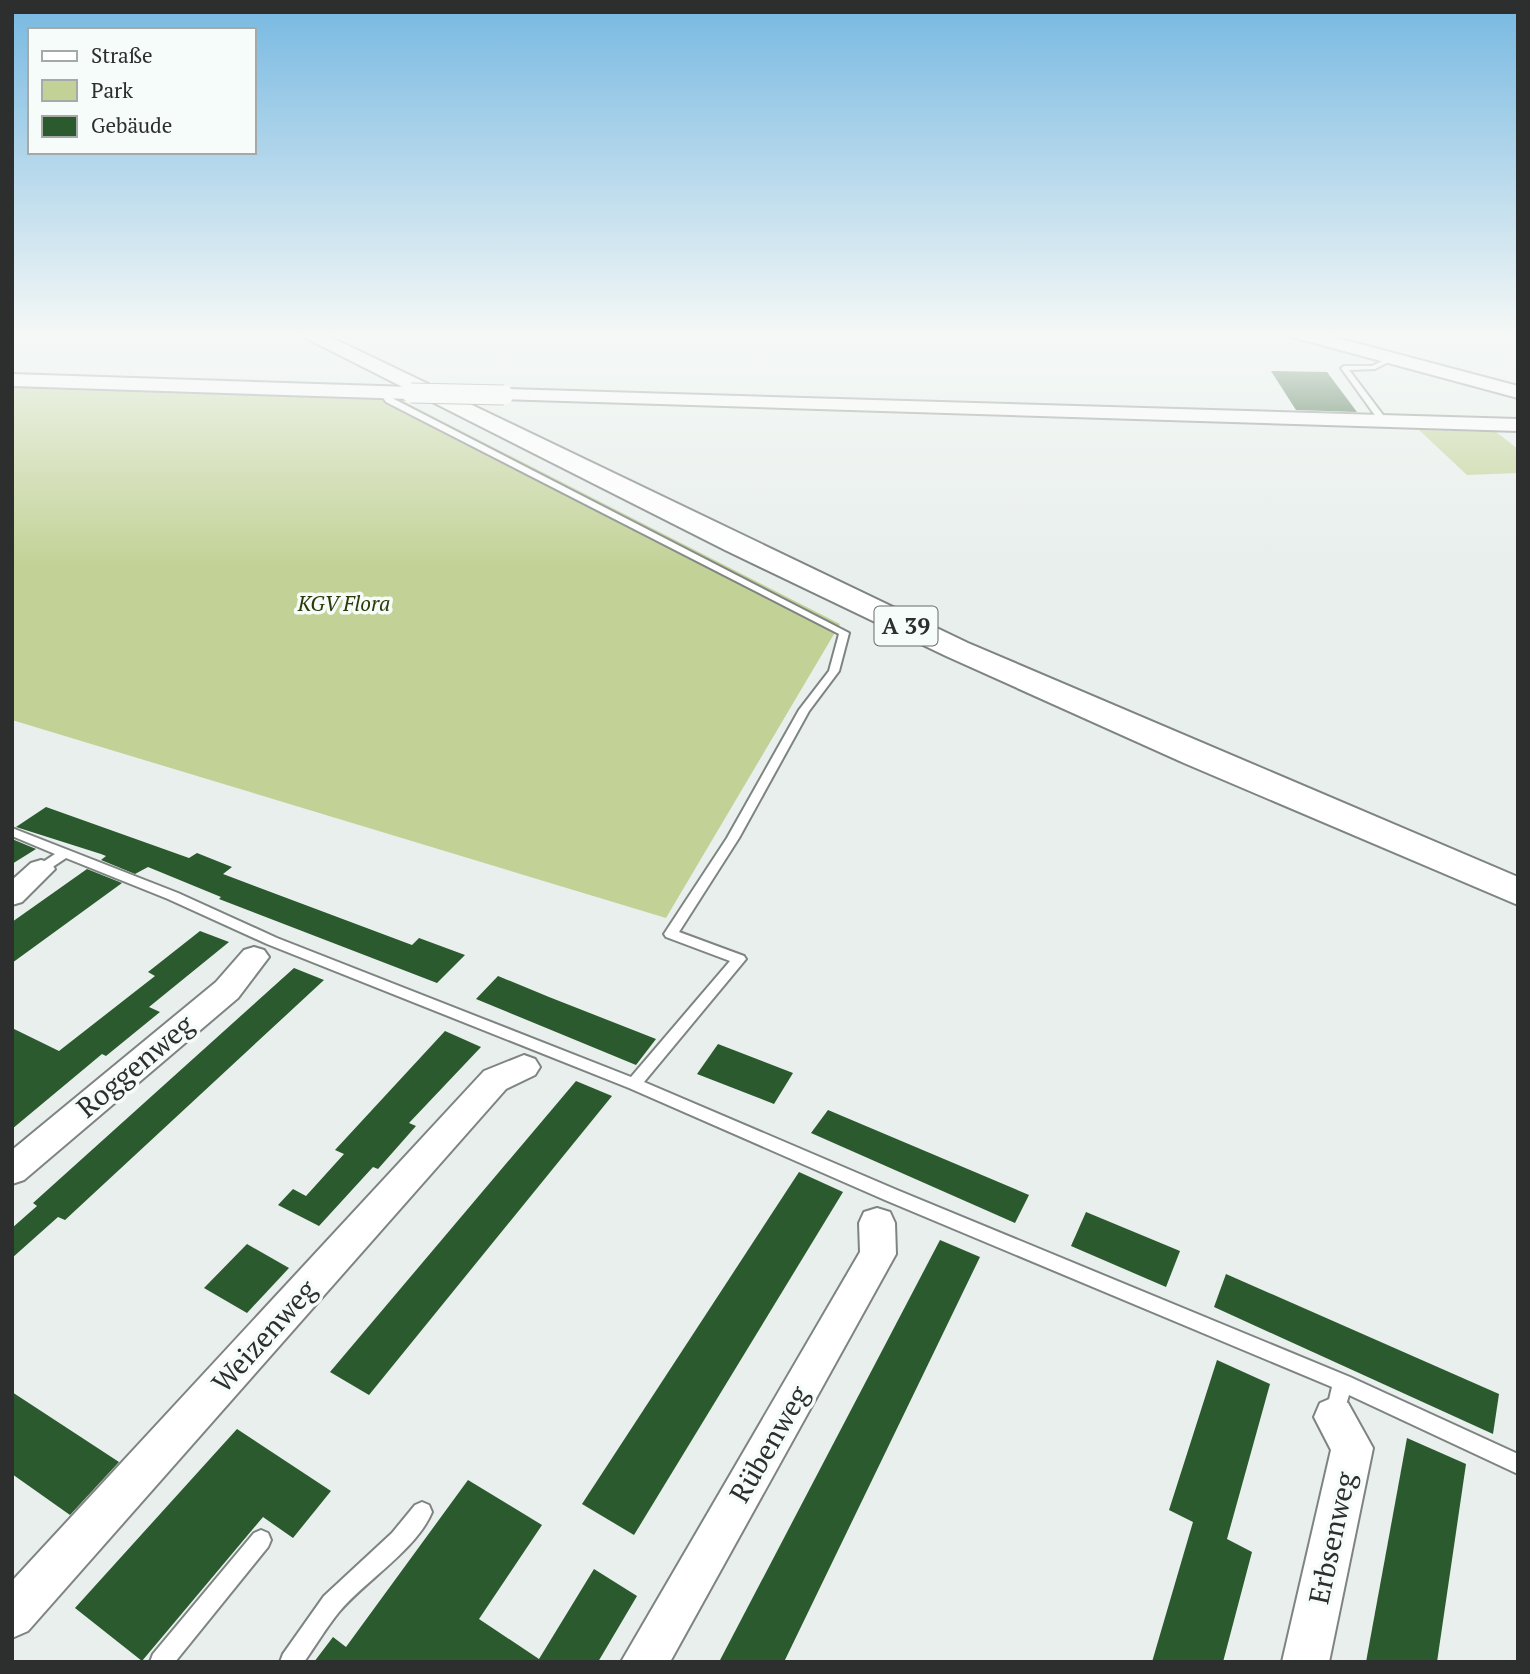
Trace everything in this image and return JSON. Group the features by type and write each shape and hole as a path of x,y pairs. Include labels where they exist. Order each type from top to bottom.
{"highway":[{"name":"A 39","path":"465,411 881,615 1100,715 1518,892"},
{"name":"A 39","path":"496,411 902,604 1118,700 1518,867"}],"street":[{"path":"1011,411 1518,425"},
{"path":"12,896 41,869"},
{"name":"Roggenweg","path":"12,1170 227,990 263,949"},
{"name":"Weizenweg","path":"12,1615 495,1080 532,1057"},
{"name":"Rübenweg","path":"644,1662 878,1254 884,1209"},
{"name":"Erbsenweg","path":"1305,1662 1352,1448 1338,1400"}],"lane":[{"path":"411,411 844,633 834,671 804,710 733,838 671,934 739,959 634,1084"},
{"path":"1376,411 1385,423"},
{"path":"12,832 173,896 263,949 532,1057 634,1084 884,1209 1338,1400 1518,1464"},
{"path":"41,869 65,853"},
{"path":"291,1662 332,1604 399,1541 422,1512"},
{"path":"161,1662 261,1540"}],"green space":[{"name":"KGV Flora","path":"12,411 423,411 840,624 666,918 12,720"},
{"path":"1419,430 1496,432 1518,449 1518,473 1467,475"}],"building":[{"path":"46,807 189,858 197,853 232,867 223,874 412,945 419,938 465,955 437,983 219,899 221,897 148,867 135,874 101,860 106,856 101,854 16,827"},
{"path":"12,839 36,849 12,864"},
{"path":"87,869 122,883 12,963 12,922"},
{"path":"200,931 229,942 149,1007 160,1012 106,1056 102,1054 12,1129 12,1028 59,1051 155,976 148,972"},
{"path":"294,968 324,980 65,1220 58,1217 12,1258 12,1228 37,1206 33,1203"},
{"path":"498,976 656,1039 636,1065 476,999"},
{"path":"445,1031 481,1047 409,1123 416,1126 378,1169 373,1167 319,1226 278,1205 293,1189 306,1196 344,1154 335,1150"},
{"path":"718,1044 793,1073 774,1104 697,1074"},
{"path":"576,1081 612,1096 369,1395 330,1372"},
{"path":"828,1110 1029,1195 1015,1223 811,1133"},
{"path":"799,1172 843,1192 634,1535 582,1504"},
{"path":"1086,1212 1180,1251 1166,1287 1071,1246"},
{"path":"940,1240 980,1257 784,1662 719,1662"},
{"path":"247,1244 289,1268 247,1313 204,1288"},
{"path":"1226,1274 1499,1394 1493,1434 1214,1307"},
{"path":"1217,1360 1270,1384 1227,1539 1252,1552 1223,1662 1152,1662 1193,1522 1169,1510"},
{"path":"12,1392 119,1462 70,1515 12,1474"},
{"path":"237,1429 331,1491 293,1538 263,1517 142,1661 75,1608"},
{"path":"1407,1438 1466,1464 1437,1662 1366,1662"},
{"path":"468,1480 542,1525 479,1619 539,1659 594,1569 637,1596 598,1662 314,1662 333,1637 346,1647"}]}
